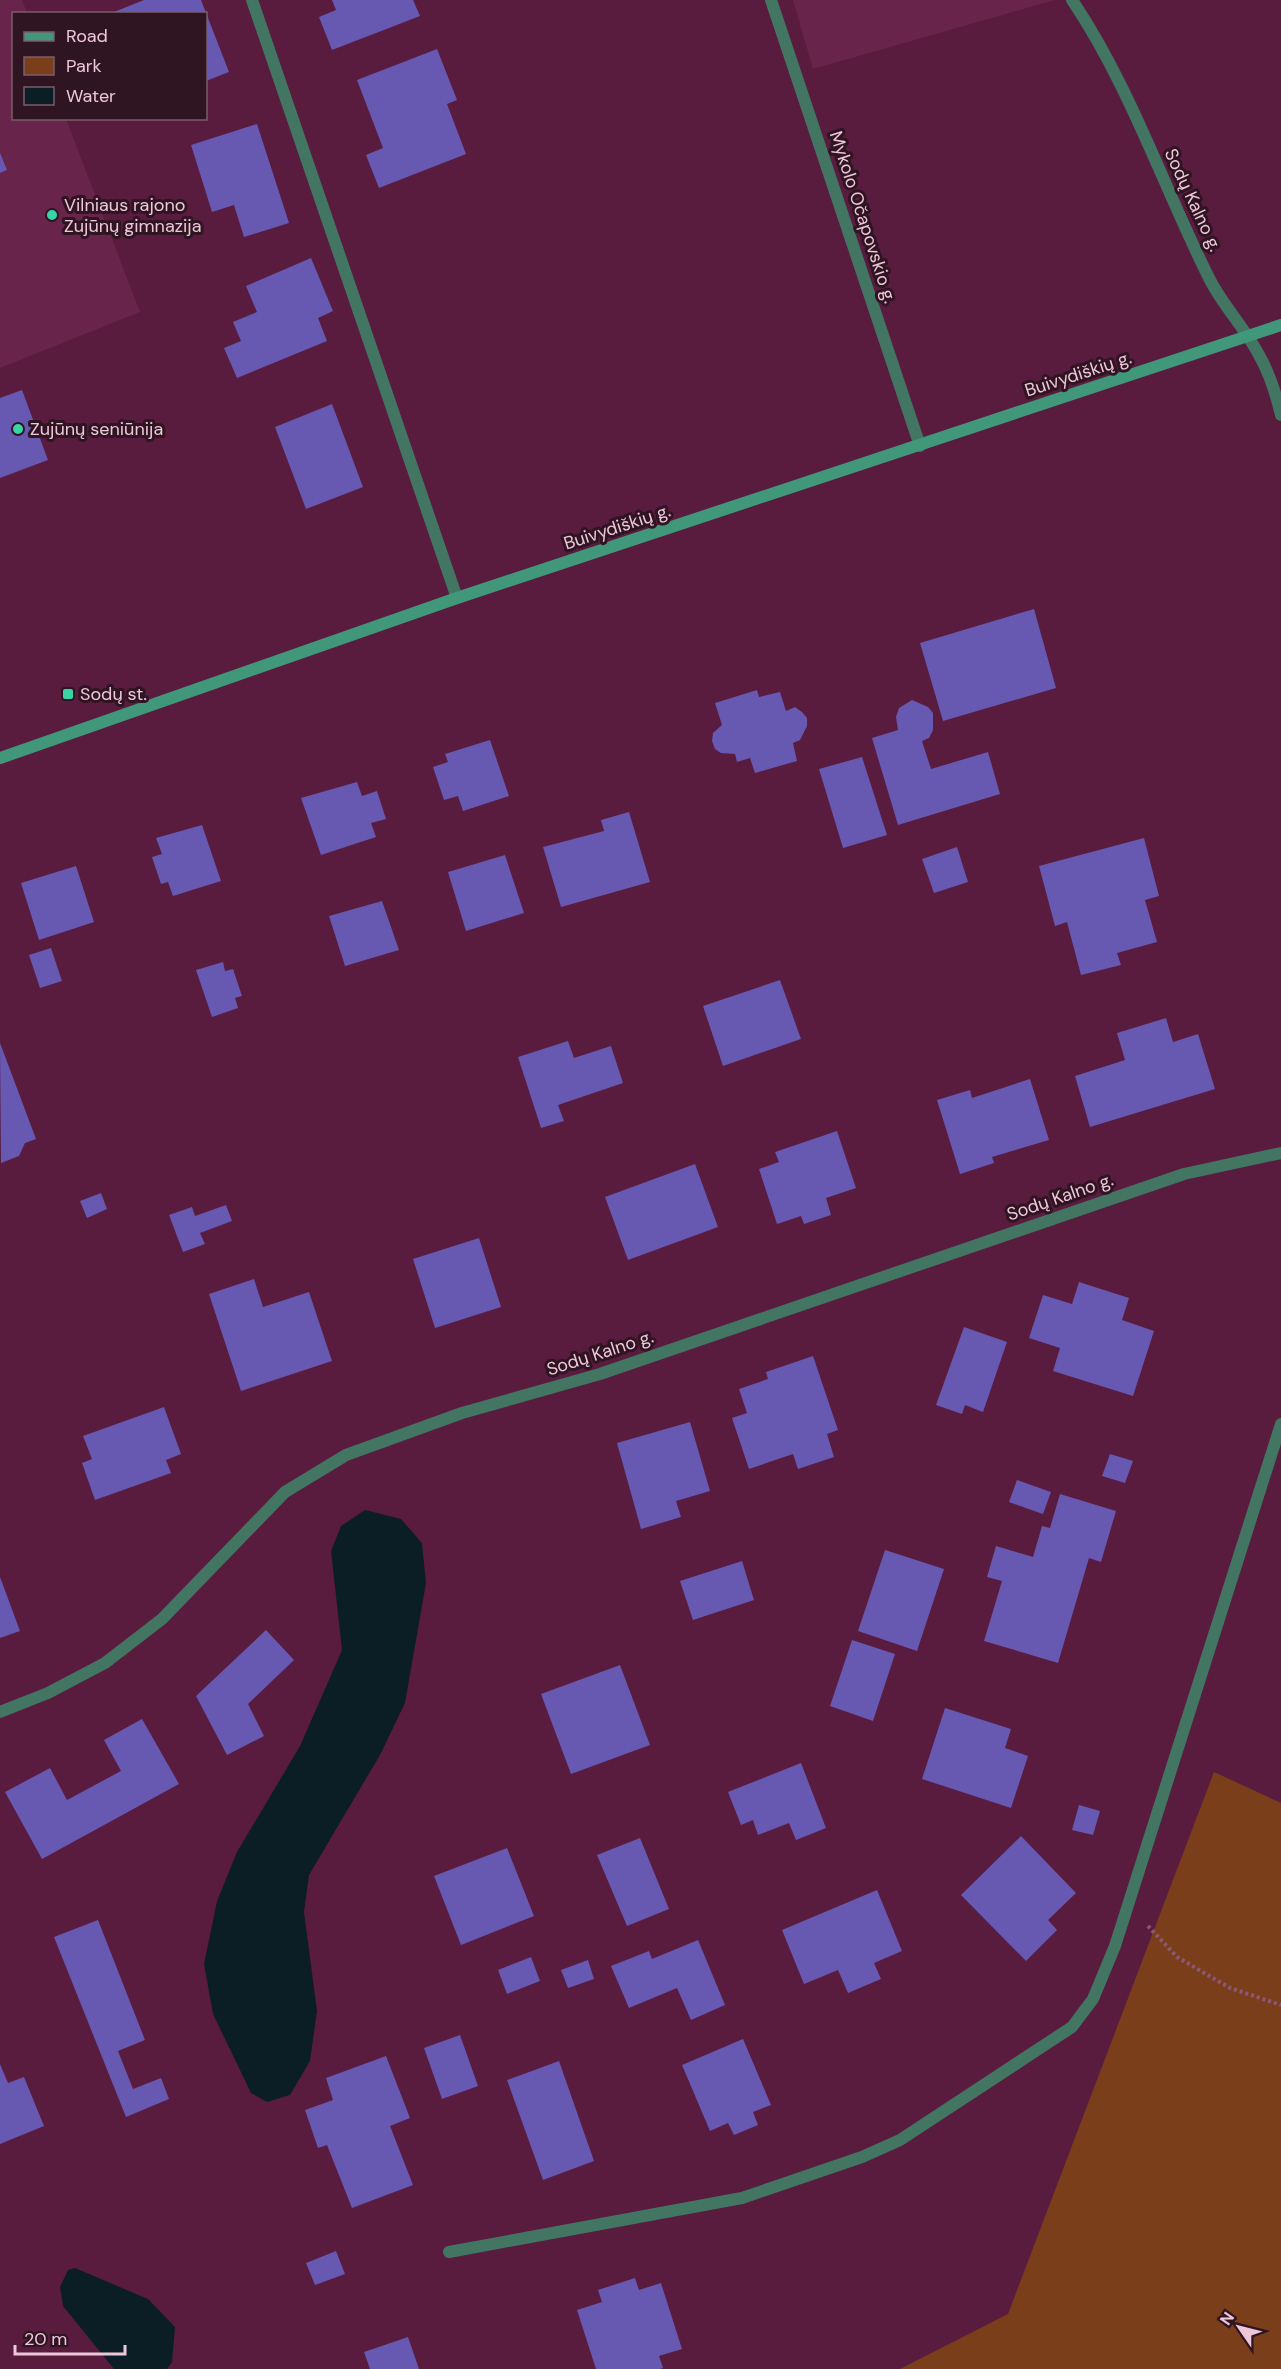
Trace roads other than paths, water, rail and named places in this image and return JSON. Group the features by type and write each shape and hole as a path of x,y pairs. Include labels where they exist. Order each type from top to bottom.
{"main road":[{"name":"Buivydiškių g.","path":"0,758 457,598 1281,325"}],"street":[{"path":"252,0 457,598"},
{"name":"Mykolo Očapovskio g.","path":"771,0 920,446"},
{"name":"Sodų Kalno g.","path":"1072,0 1092,29 1123,89 1214,288 1258,353 1273,384 1281,415"},
{"name":"Sodų Kalno g.","path":"0,1712 48,1693 105,1663 162,1619 285,1492 346,1455 462,1413 600,1374 1184,1174 1281,1153"},
{"path":"449,2252 742,2198 862,2157 900,2140 1072,2026 1093,1999 1115,1946 1281,1424"}],"water":[{"path":"365,1510 401,1519 422,1543 426,1583 405,1703 380,1755 309,1875 304,1912 317,2011 310,2061 290,2095 267,2102 251,2093 213,2014 204,1964 217,1901 237,1852 300,1746 342,1650 331,1551 341,1526"},
{"path":"75,2268 148,2299 175,2327 172,2362 167,2369 114,2369 63,2306 60,2287 68,2270"}],"place":[{"name":"Vilniaus rajono Zujūnų gimnazija","path":"52,215"},
{"name":"Zujūnų seniūnija","path":"18,429"},
{"name":"Sodų st.","path":"68,694"}]}
